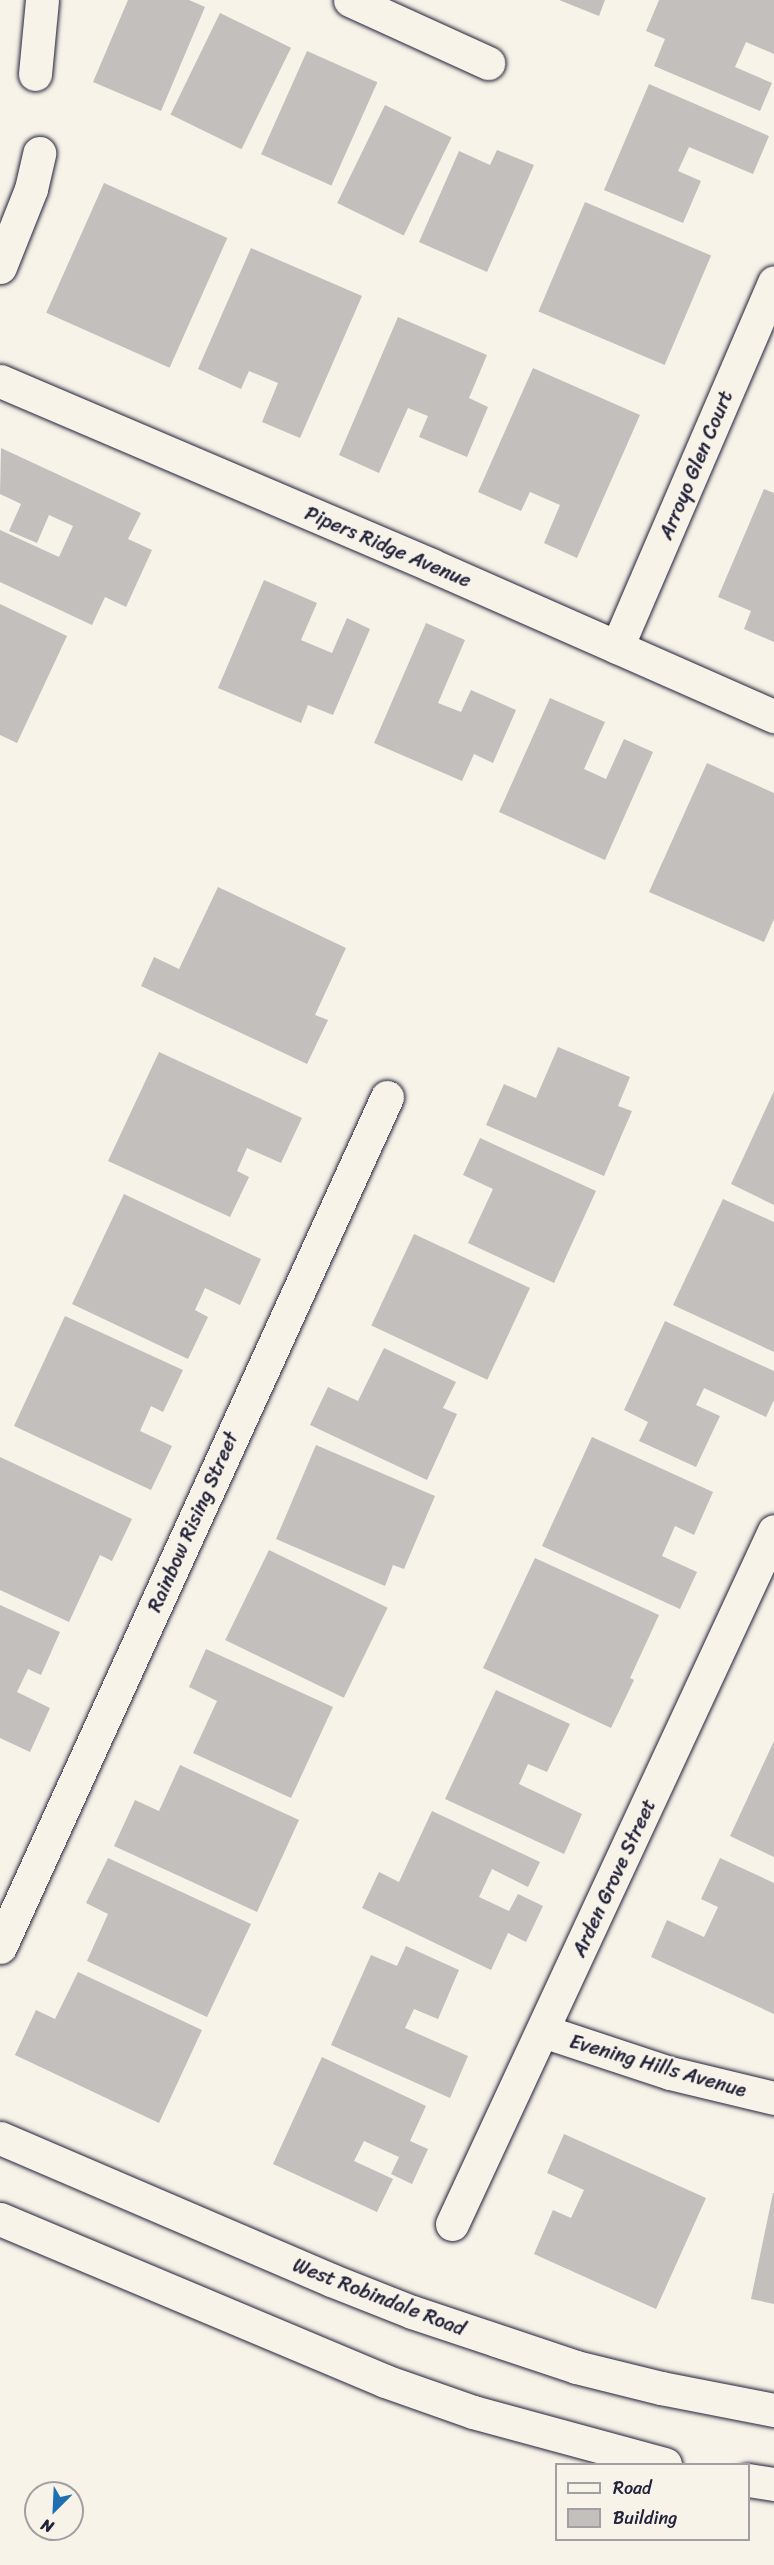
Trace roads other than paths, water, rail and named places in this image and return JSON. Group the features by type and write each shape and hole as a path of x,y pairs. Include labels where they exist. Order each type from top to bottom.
{"street":[{"path":"35,74 42,0"},
{"path":"350,0 488,63"},
{"path":"0,267 30,189 39,153"},
{"name":"Arroyo Glen Court","path":"617,647 774,282"},
{"name":"Pipers Ridge Avenue","path":"0,381 774,716"},
{"name":"Rainbow Rising Street","path":"0,1947 387,1098"},
{"name":"Arden Grove Street","path":"452,2223 774,1531"},
{"name":"Evening Hills Avenue","path":"543,2031 670,2073 774,2098"},
{"name":"West Robindale Road","path":"0,2138 331,2280 422,2315 576,2367 661,2388 774,2410"},
{"path":"0,2219 385,2381 473,2412 661,2463"},
{"path":"750,2480 774,2484"}]}
